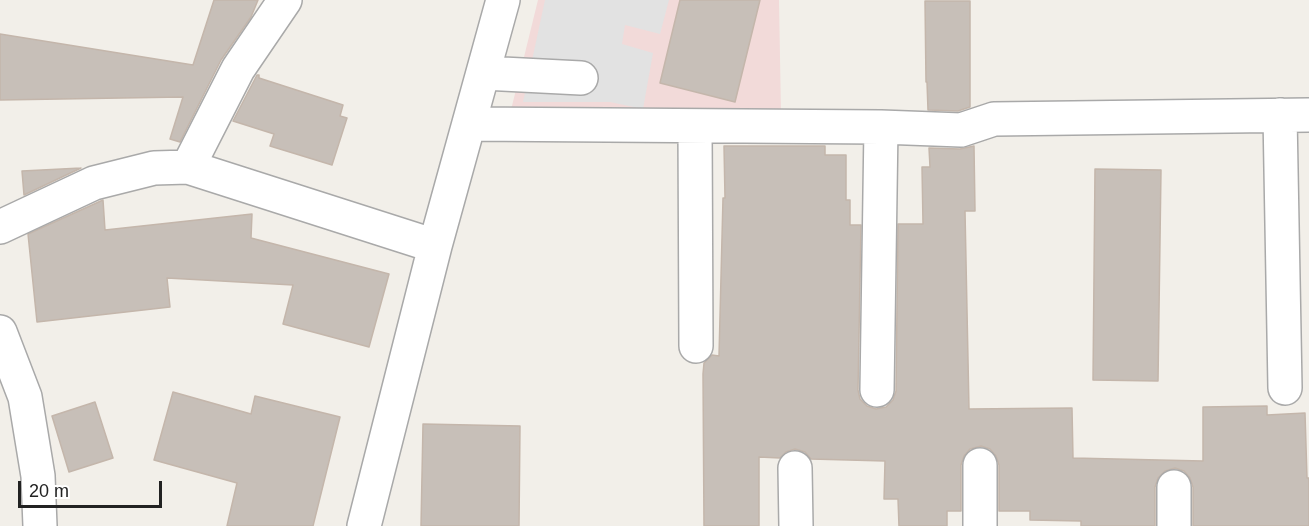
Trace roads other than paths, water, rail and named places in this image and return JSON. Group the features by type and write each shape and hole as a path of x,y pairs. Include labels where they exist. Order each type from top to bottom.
{"street":[{"path":"188,167 238,69 285,0"},
{"path":"364,526 435,246 503,0"},
{"path":"483,73 581,78"},
{"path":"470,123 880,127 961,130 994,119 1295,115 1285,388"},
{"path":"695,126 696,346"},
{"path":"877,390 880,127"},
{"path":"0,227 94,183 154,168 188,167 435,246"},
{"path":"0,332 25,396 38,476 40,526"},
{"path":"980,465 980,526"},
{"path":"795,468 796,526"},
{"path":"1174,487 1174,526"}]}
